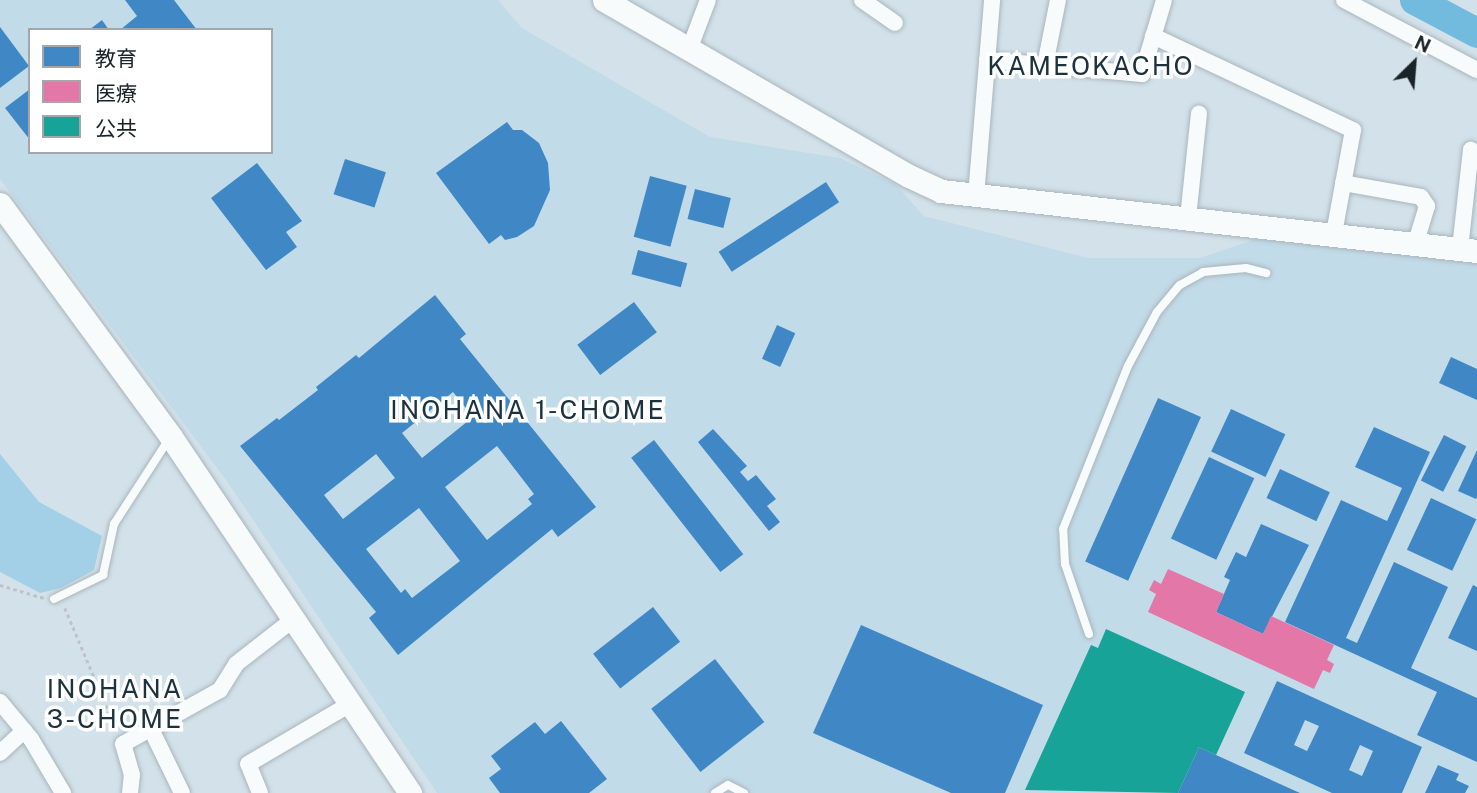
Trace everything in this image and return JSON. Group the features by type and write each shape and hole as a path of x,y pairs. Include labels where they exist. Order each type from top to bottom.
{"street":[{"path":"604,0 909,176 941,191 1468,250 1471,150"},
{"path":"689,50 708,0"},
{"path":"862,0 895,23"},
{"path":"976,196 992,0"},
{"path":"1045,65 1058,0"},
{"path":"987,60 1142,74 1164,0"},
{"path":"1344,0 1477,70"},
{"path":"1153,36 1353,130 1334,234"},
{"path":"1188,218 1199,114"},
{"path":"1343,183 1421,197 1427,206 1416,243"},
{"path":"3,214 171,437 410,793"},
{"path":"130,793 132,775 122,744 220,690 236,664 295,618"},
{"path":"0,702 23,731 62,793"},
{"path":"260,793 248,764 352,703"},
{"path":"150,727 182,793"},
{"path":"0,753 23,731"}],"lane":[{"path":"1089,634 1065,564 1063,529 1128,366 1157,312 1180,285 1203,272 1246,268 1266,273"},
{"path":"54,599 103,575 114,524 171,437"},
{"path":"715,793 729,785 744,793"}],"path":[{"path":"0,585 54,599 69,611 91,661 97,692 122,744"}],"shaded area":[{"path":"0,0 498,0 522,28 710,137 840,158 895,184 924,216 1088,258 1200,258 1262,237 1477,263 1477,793 437,793 226,480 0,179"},
{"path":"0,454 39,502 102,536 94,570 61,588 40,593 0,572"}],"building: 教育":[{"path":"125,0 174,0 195,28 122,28 137,16"},
{"path":"102,20 108,28 92,28"},
{"path":"0,27 28,67 0,88"},
{"path":"28,91 28,137 5,108"},
{"path":"507,122 513,130 522,130 539,143 548,163 550,190 534,226 517,237 505,240 501,235 489,244 436,173"},
{"path":"345,159 386,172 374,207 334,194"},
{"path":"257,163 302,221 286,232 297,247 266,270 211,198"},
{"path":"650,176 687,186 670,247 634,237"},
{"path":"826,182 839,202 732,272 719,252"},
{"path":"695,189 731,198 723,228 688,219"},
{"path":"638,250 687,263 681,287 632,274"},
{"path":"435,295 466,334 460,339 596,507 558,537 552,529 398,655 369,618 376,612 240,446 318,390 316,387 356,355 359,358","holes":["453,392 473,417 422,458 402,433","497,446 534,494 528,499 532,504 487,540 445,487","376,454 395,478 343,519 324,495","419,508 460,561 412,598 405,589 401,593 366,549"]},
{"path":"634,302 657,332 600,375 577,345"},
{"path":"777,325 795,333 780,367 762,359"},
{"path":"1451,357 1477,369 1477,400 1439,383"},
{"path":"1158,398 1201,417 1128,581 1085,562"},
{"path":"1231,409 1285,434 1266,477 1211,452"},
{"path":"1374,427 1430,452 1346,638 1357,643 1394,562 1448,587 1411,668 1477,698 1477,762 1417,735 1437,692 1285,622 1341,500 1387,521 1402,488 1355,467"},
{"path":"713,429 747,466 740,472 748,481 756,475 776,499 767,506 780,522 769,531 698,442"},
{"path":"1444,435 1466,446 1443,492 1421,480"},
{"path":"654,440 743,554 720,572 631,458"},
{"path":"1477,450 1477,497 1476,499 1458,491"},
{"path":"1209,457 1254,478 1216,560 1171,539"},
{"path":"1280,469 1330,492 1316,521 1266,498"},
{"path":"1431,498 1476,519 1452,571 1407,550"},
{"path":"1261,524 1309,545 1263,634 1216,612 1230,580 1224,577 1236,552 1246,557"},
{"path":"1473,585 1477,587 1477,651 1448,638"},
{"path":"653,607 680,642 620,688 593,654"},
{"path":"861,625 1043,705 1005,793 951,793 813,733"},
{"path":"715,659 764,722 700,772 651,709"},
{"path":"1277,681 1422,747 1402,793 1332,793 1244,753","holes":["1305,720 1319,726 1307,751 1294,745","1360,745 1373,751 1362,776 1349,770"]},
{"path":"561,721 607,779 589,793 500,793 489,778 501,769 491,756 535,722 545,734"},
{"path":"1199,747 1216,755 1300,793 1178,793"},
{"path":"1438,765 1459,774 1456,780 1469,786 1465,793 1425,793"}],"building: 医療":[{"path":"1168,569 1224,594 1216,612 1263,634 1271,616 1334,645 1327,660 1334,664 1330,673 1323,670 1314,689 1148,612 1156,594 1149,590 1154,580 1161,584"}],"building: 公共":[{"path":"1106,629 1245,692 1216,755 1199,747 1178,793 1025,790 1091,645 1098,648"}],"waterway":[{"path":"1415,0 1477,33"}],"district":[{"name":"KAMEOKACHO","path":"1091,66"},
{"name":"INOHANA 1-CHOME","path":"528,410"},
{"name":"INOHANA 3-CHOME","path":"115,704"}]}
